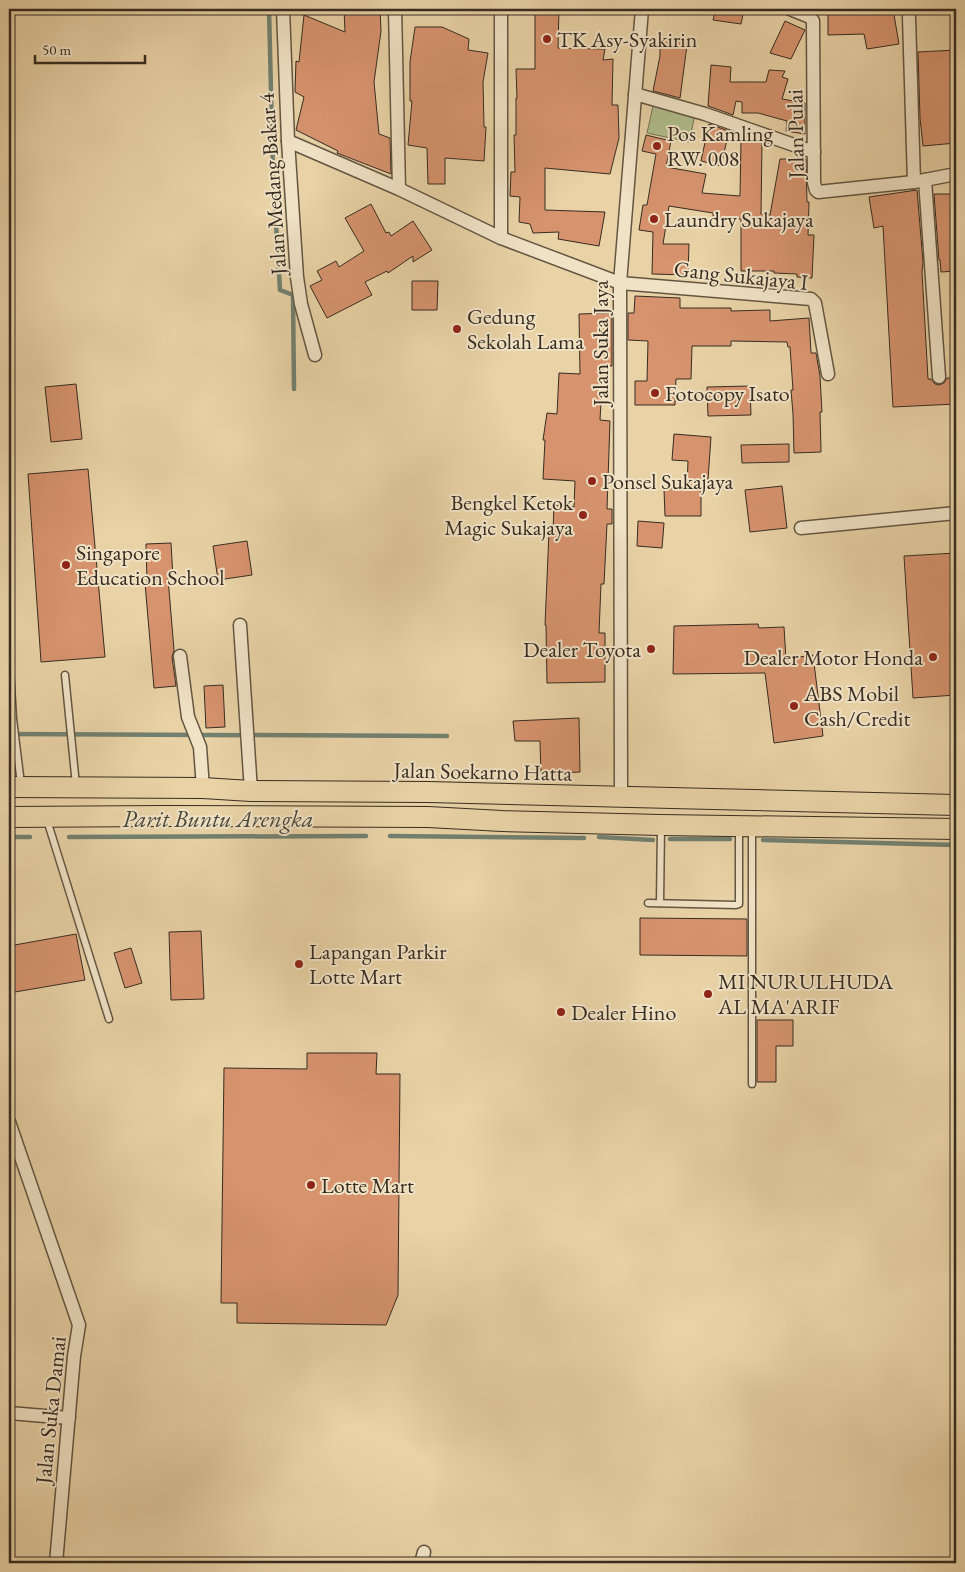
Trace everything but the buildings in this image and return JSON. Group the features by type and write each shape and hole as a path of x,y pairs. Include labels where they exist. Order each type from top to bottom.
{"main road":[{"name":"Jalan Soekarno Hatta","path":"15,787 428,792 956,805"},
{"path":"428,792 428,817"},
{"name":"Jalan Soekarno Hatta","path":"9,817 428,817 661,825 956,830"}],"street":[{"name":"Jalan Medang Bakar 4","path":"283,9 288,141 297,277 301,304 315,355"},
{"path":"395,9 399,190"},
{"path":"501,9 501,238"},
{"name":"Jalan Suka Jaya","path":"621,798 620,283 642,9"},
{"name":"Jalan Pulai","path":"790,9 810,17 813,21 814,183 818,192 920,181 956,174"},
{"path":"909,17 920,181 939,378"},
{"path":"635,94 705,114 814,152"},
{"path":"288,141 501,238 620,283"},
{"name":"Gang Sukajaya I","path":"620,283 812,299 815,303 828,374"},
{"path":"801,528 956,513"},
{"path":"240,625 251,791"},
{"path":"180,656 188,717 200,747 203,788"},
{"name":"Jalan Suka Damai","path":"9,1122 79,1325 74,1356 56,1563"},
{"path":"9,1412 69,1418"}],"lane":[{"path":"9,650 15,787"},
{"path":"65,675 77,788"},
{"path":"46,817 109,1019"},
{"path":"660,903 661,825"},
{"path":"648,902 739,904 746,826"},
{"path":"746,826 752,1084"}],"green space":[{"path":"653,106 695,115 689,142 647,133"}],"waterway":[{"path":"269,9 273,173 280,290 293,295 294,389"},
{"path":"9,734 447,736"},
{"name":"Parit Buntu Arengka","path":"69,837 366,836"},
{"name":"Parit Buntu Arengka","path":"390,836 584,838"},
{"name":"Parit Buntu Arengka","path":"9,837 30,837"},
{"name":"Parit Buntu Arengka","path":"599,837 653,840"},
{"name":"Parit Buntu Arengka","path":"670,839 730,839"},
{"name":"Parit Buntu Arengka","path":"763,840 956,845"}],"place":[{"name":"TK Asy-Syakirin","path":"547,39"},
{"name":"Pos Kamling RW. 008","path":"657,146"},
{"name":"Laundry Sukajaya","path":"654,219"},
{"name":"Gedung Sekolah Lama","path":"457,329"},
{"name":"Fotocopy Isato","path":"655,393"},
{"name":"Ponsel Sukajaya","path":"592,481"},
{"name":"Bengkel Ketok Magic Sukajaya","path":"583,515"},
{"name":"Singapore Education School","path":"66,565"},
{"name":"Dealer Toyota","path":"651,649"},
{"name":"Dealer Motor Honda","path":"933,657"},
{"name":"ABS Mobil Cash/Credit","path":"794,706"},
{"name":"Lapangan Parkir Lotte Mart","path":"299,964"},
{"name":"MI NURULHUDA AL MA'ARIF","path":"708,994"},
{"name":"Dealer Hino","path":"561,1012"},
{"name":"Lotte Mart","path":"311,1185"}]}
